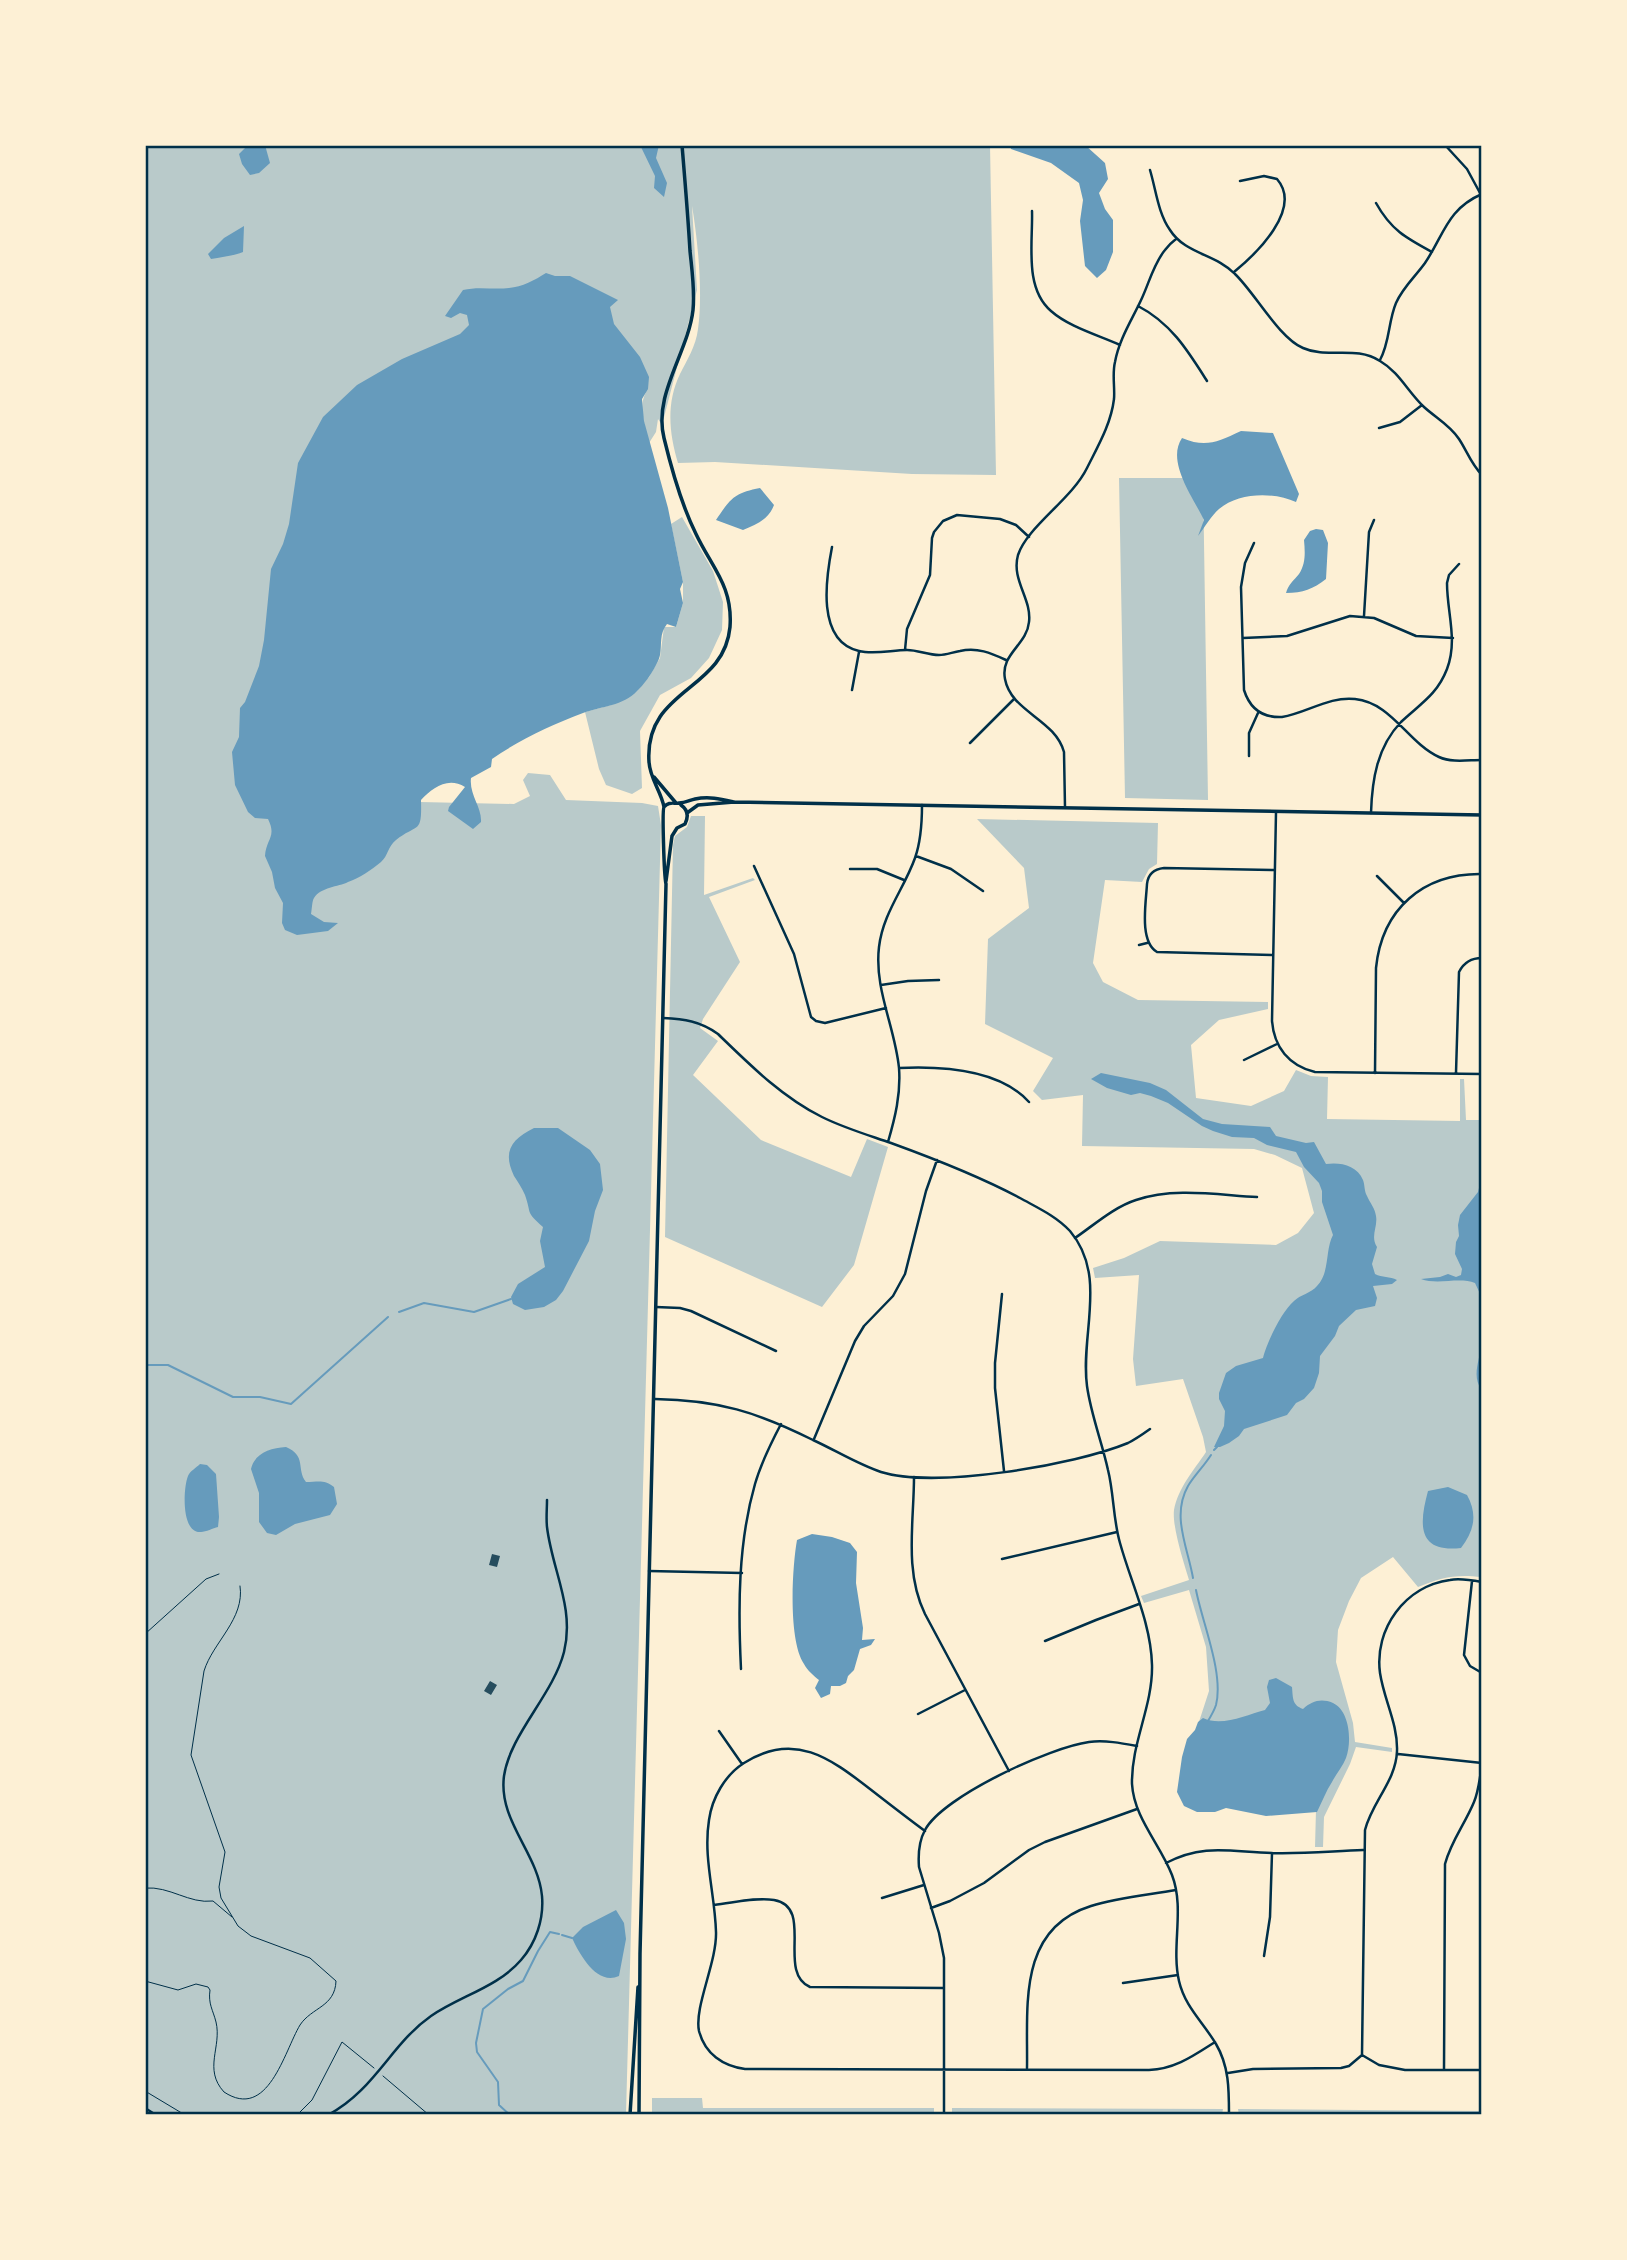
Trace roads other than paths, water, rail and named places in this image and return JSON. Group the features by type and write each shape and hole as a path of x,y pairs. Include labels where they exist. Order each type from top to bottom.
{"street":[{"path":"639,2115 639,1978 666,884 662,814 664,807 649,763 650,737 655,723 672,702 714,666 726,643 730,620 729,600 723,581 691,522 663,430 664,404 685,343 693,304 682,145"},
{"path":"1380,360 1388,340 1396,302 1432,252 1443,229 1458,208 1481,194 1467,169 1445,145"},
{"path":"1150,170 1162,215 1176,239 1234,272 1287,337 1295,343 1313,351 1359,352 1380,360 1394,371 1422,405 1451,429 1482,475"},
{"path":"1234,272 1279,224 1284,206 1284,191 1277,179 1264,176 1240,181"},
{"path":"1376,203 1392,227 1402,236 1432,252"},
{"path":"1032,211 1033,273 1039,296 1052,312 1063,319 1120,345"},
{"path":"1065,807 1061,743 1051,730 1014,699 1004,678 1006,660 1029,628 1030,613 1017,578 1020,551 1029,537 1076,487 1108,425 1114,396 1114,364 1120,345 1160,256 1176,239"},
{"path":"1138,306 1150,312 1176,334 1207,381"},
{"path":"1379,428 1400,422 1422,405"},
{"path":"905,650 905,638 911,617 923,596 930,575 932,538 943,522 957,515 1000,519 1016,525 1029,537"},
{"path":"1364,616 1369,533 1374,520"},
{"path":"1254,543 1242,575 1244,690 1250,704 1258,713 1282,718 1322,704 1352,698 1374,704 1439,757 1482,760"},
{"path":"832,547 825,588 832,626 846,646 860,651 905,650 934,655 971,649 982,650 1006,660"},
{"path":"1371,813 1375,771 1385,743 1399,724 1425,703 1441,682 1450,660 1453,638 1447,583 1449,575 1459,564"},
{"path":"1243,638 1287,636 1338,618 1364,616 1383,621 1416,636 1453,638"},
{"path":"852,690 860,651"},
{"path":"970,743 1014,699"},
{"path":"1249,756 1249,733 1258,713"},
{"path":"652,776 687,813"},
{"path":"664,807 695,799 713,798 734,802"},
{"path":"664,823 670,828 677,828 685,824 687,813 698,805 734,802 1482,815"},
{"path":"888,1142 899,1099 899,1068 878,961 887,913 916,856 922,805"},
{"path":"1276,811 1272,1021 1277,1044 1291,1061 1309,1070 1482,1074"},
{"path":"666,884 671,838 677,828"},
{"path":"916,856 951,869 983,891"},
{"path":"754,866 794,954 811,1017 825,1023 886,1008"},
{"path":"1273,955 1157,952 1147,943 1145,933 1147,878 1154,871 1164,868 1275,870"},
{"path":"850,869 877,869 904,880"},
{"path":"1375,1073 1378,954 1387,926 1416,892 1456,876 1482,874"},
{"path":"1377,876 1404,903"},
{"path":"1139,945 1147,943"},
{"path":"1456,1074 1460,972 1466,962 1480,958"},
{"path":"881,985 939,980"},
{"path":"663,1018 690,1020 718,1034 781,1092 822,1117 937,1160 999,1187 1057,1218 1075,1238 1084,1255 1091,1285 1086,1373 1090,1402 1109,1474 1117,1532 1149,1637 1152,1669 1149,1700 1137,1746 1132,1787 1137,1809 1166,1863 1176,1890 1178,1975 1182,1992 1189,2007 1215,2042 1228,2073 1229,2115"},
{"path":"1244,1060 1277,1044"},
{"path":"899,1068 943,1068 994,1080 1013,1087 1029,1102"},
{"path":"814,1440 855,1341 864,1326 892,1296 905,1274 926,1191 937,1160"},
{"path":"1075,1238 1126,1204 1154,1195 1182,1193 1257,1197"},
{"path":"1002,1294 995,1388 1004,1471"},
{"path":"656,1307 691,1311 776,1350"},
{"path":"653,1399 721,1404 744,1410 881,1472 914,1477 959,1476 1051,1465 1127,1443 1150,1429"},
{"path":"741,1668 739,1629 746,1524 765,1455 780,1424"},
{"path":"914,1477 912,1565 916,1590 965,1690 1009,1771"},
{"path":"328,2115 361,2092 412,2033 431,2016 499,1979 516,1966 531,1947 538,1931 542,1913 541,1886 511,1821 503,1788 510,1758 559,1667 566,1639 567,1610 547,1527 547,1500"},
{"path":"1002,1559 1117,1532"},
{"path":"649,1570 742,1573"},
{"path":"1228,2073 1253,2069 1341,2068 1349,2066 1362,2055 1363,1850 1368,1818 1390,1778 1397,1754 1394,1722 1380,1673 1381,1643 1385,1629 1401,1605 1423,1589 1448,1580 1482,1582"},
{"path":"1472,1580 1464,1655 1470,1666 1482,1672"},
{"path":"1045,1641 1139,1604"},
{"path":"918,1714 965,1690"},
{"path":"719,1731 742,1764"},
{"path":"944,2115 942,1945 919,1867 918,1856 925,1831 945,1809 1009,1771 1060,1749 1076,1744 1109,1741 1137,1746"},
{"path":"925,1831 822,1755 802,1750 782,1750 760,1755 734,1770 718,1791 709,1818 708,1869 714,1905 715,1951 698,2021 702,2040 712,2055 727,2065 745,2069 1159,2069 1178,2064 1215,2042"},
{"path":"1397,1754 1482,1763 1478,1791 1452,1841 1445,1864 1444,2070"},
{"path":"931,1908 975,1888 1029,1850 1045,1842 1137,1809"},
{"path":"1166,1863 1201,1850 1272,1853 1363,1850"},
{"path":"1264,1956 1270,1917 1272,1853"},
{"path":"881,1898 924,1885"},
{"path":"1027,2069 1029,1980 1037,1954 1052,1930 1063,1920 1089,1907 1176,1890"},
{"path":"714,1905 765,1900 780,1902 786,1906 793,1918 797,1975 810,1987 944,1988"},
{"path":"1123,1983 1178,1975"},
{"path":"629,2115 639,1978"},
{"path":"1362,2055 1379,2065 1392,2068 1482,2070"},
{"path":"145,2108 156,2115"}],"water":[{"path":"248,145 265,145 270,163 259,173 250,175 242,164 239,154"},
{"path":"638,145 659,145 656,158 667,183 664,197 654,188 655,176"},
{"path":"1010,145 1085,145 1105,163 1108,179 1099,193 1113,220 1113,252 1106,270 1097,278 1085,266 1080,221 1083,200 1079,183 1051,163 1011,149"},
{"path":"244,226 243,252 211,259 208,254 224,238"},
{"path":"546,273 570,276 618,300 610,307 614,324 640,357 649,377 648,389 642,399 644,421 668,508 683,582 680,589 683,603 676,627 667,624 664,628 657,664 644,684 631,696 619,703 590,711 536,733 492,759 491,767 471,778 481,822 473,829 448,811 465,787 447,783 430,791 421,800 421,819 417,827 393,842 381,862 361,876 325,889 314,898 311,914 324,922 338,923 328,931 297,935 285,930 282,923 283,903 275,888 265,856 271,834 268,819 255,818 248,812 235,785 232,752 239,737 240,708 259,666 271,569 289,524 298,463 323,417 357,385 402,359 460,334 469,325 467,315 460,313 451,318 445,316 463,290 514,287"},
{"path":"1241,431 1273,433 1299,494 1296,502 1267,495 1236,499 1219,509 1198,536 1204,520 1179,468 1178,447 1182,438 1205,443"},
{"path":"760,488 774,505 762,520 743,530 716,520 734,498"},
{"path":"1323,530 1328,543 1326,579 1308,590 1286,593 1303,566 1304,540 1310,531"},
{"path":"1101,1073 1150,1083 1166,1090 1203,1119 1222,1124 1270,1127 1276,1136 1306,1143 1314,1142 1326,1164 1342,1164 1357,1171 1375,1213 1374,1239 1377,1247 1372,1264 1375,1274 1397,1280 1392,1284 1373,1286 1377,1298 1375,1306 1356,1310 1339,1326 1320,1356 1319,1373 1314,1388 1304,1399 1296,1403 1287,1415 1244,1429 1239,1436 1220,1447 1214,1447 1224,1426 1225,1411 1219,1393 1226,1373 1236,1366 1263,1358 1271,1336 1289,1306 1315,1288 1324,1275 1333,1235 1322,1202 1322,1191 1296,1152 1267,1145 1254,1138 1232,1137 1213,1131 1168,1103 1140,1093 1131,1095 1107,1088 1091,1079"},
{"path":"534,1128 558,1128 590,1150 600,1164 603,1190 595,1211 589,1241 563,1291 556,1300 544,1307 525,1310 513,1304 511,1297 518,1284 545,1267 540,1241 543,1227 530,1212 525,1195 514,1176 509,1153 515,1141"},
{"path":"1482,1176 1482,1298 1475,1283 1469,1281 1421,1279 1448,1274 1456,1277 1461,1275 1462,1269 1455,1254 1460,1215 1478,1192"},
{"path":"1482,1326 1482,1391 1477,1374"},
{"path":"286,1447 297,1454 306,1482 324,1482 334,1487 337,1504 330,1515 295,1524 276,1535 267,1533 259,1522 259,1493 251,1469 256,1459 264,1452"},
{"path":"200,1464 207,1465 216,1474 219,1517 218,1527 201,1532 194,1531 190,1526 185,1509 188,1476"},
{"path":"1448,1487 1467,1495 1473,1509 1472,1529 1461,1548 1436,1546 1429,1541 1423,1525 1428,1491"},
{"path":"812,1534 850,1543 857,1552 856,1583 863,1628 862,1640 875,1639 871,1645 860,1649 854,1670 846,1683 831,1686 830,1694 821,1698 815,1688 819,1680 804,1664 799,1653 793,1622 797,1540"},
{"path":"1276,1678 1292,1687 1294,1701 1299,1707 1303,1709 1317,1701 1329,1701 1339,1707 1346,1720 1349,1744 1346,1758 1317,1812 1266,1816 1226,1808 1215,1812 1197,1812 1184,1806 1177,1792 1182,1757 1187,1739 1198,1722 1203,1718 1226,1721 1265,1710 1270,1703 1267,1687 1269,1680"},
{"path":"616,1910 624,1923 626,1939 619,1976 611,1978 604,1977 590,1967 572,1938 583,1927"}],"waterway":[{"path":"399,1312 424,1303 474,1312 511,1299"},
{"path":"145,1365 168,1365 233,1397 260,1397 291,1404 388,1317"},
{"path":"1214,1450 1217,1447"},
{"path":"1193,1578 1182,1532 1181,1509 1188,1486 1211,1455"},
{"path":"1196,1590 1217,1678 1216,1705 1208,1721"},
{"path":"510,2115 499,2105 498,2082 477,2052 476,2043 483,2009 523,1981 550,1932 559,1934"},
{"path":"562,1935 572,1938"}]}
